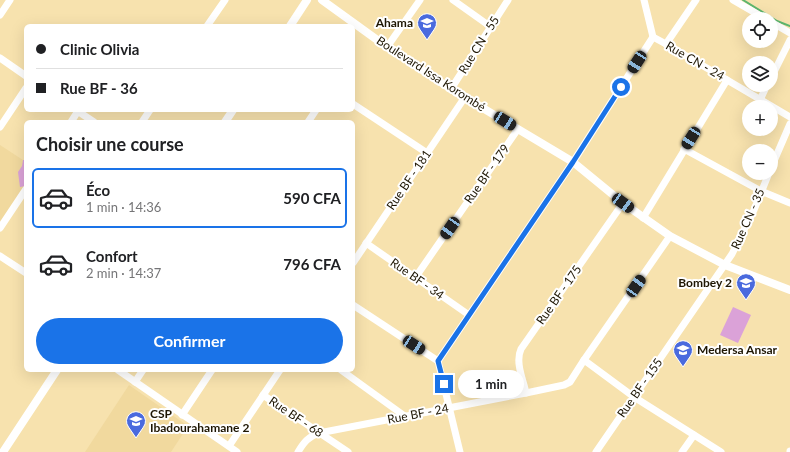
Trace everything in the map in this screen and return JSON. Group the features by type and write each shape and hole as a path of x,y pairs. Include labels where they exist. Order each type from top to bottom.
{"street":[{"path":"0,15 10,0"},
{"path":"208,24 224,0"},
{"path":"291,24 307,0"},
{"name":"Boulevard Issa Korombé","path":"322,0 387,47 451,89 573,162 623,203 670,236 725,265 790,290"},
{"path":"387,47 420,0"},
{"path":"453,0 491,27"},
{"name":"Rue CN - 55","path":"451,89 508,0"},
{"name":"Rue CN - 24","path":"644,0 653,37 760,100"},
{"path":"666,44 696,0"},
{"path":"733,0 754,12"},
{"path":"778,26 790,33"},
{"path":"438,361 573,162 653,37"},
{"path":"778,64 790,40"},
{"path":"0,58 24,75"},
{"path":"643,218 727,80"},
{"path":"0,127 24,91"},
{"path":"760,100 764,92"},
{"name":"Rue BF - 181","path":"355,260 465,97"},
{"path":"355,105 427,153"},
{"name":"Rue CN - 24","path":"778,110 790,117"},
{"path":"79,112 91,120"},
{"path":"778,152 790,124"},
{"name":"Rue BF - 179","path":"415,278 518,129"},
{"path":"684,149 761,191 790,203"},
{"name":"Rue CN - 35","path":"725,265 739,243 766,180"},
{"path":"0,228 24,192"},
{"name":"Rue BF - 175","path":"526,392 518,355 521,349 623,203"},
{"name":"Rue BF - 24","path":"298,452 305,440 311,436 564,385 570,382 670,236"},
{"name":"Rue BF - 34","path":"366,243 469,315"},
{"path":"0,256 24,272"},
{"name":"Rue BF - 155","path":"596,452 725,265"},
{"path":"355,306 438,361 460,452"},
{"path":"584,360 634,397 721,452"},
{"path":"3,452 56,372"},
{"path":"121,372 237,452"},
{"path":"135,382 142,372"},
{"path":"182,415 211,372"},
{"path":"229,446 279,372"},
{"path":"344,372 406,417"},
{"name":"Rue BF - 68","path":"263,395 348,452"},
{"path":"682,452 694,435"}],"shaded area":[{"path":"0,145 24,161 24,195 0,231"},
{"path":"24,160 24,186 20,187 18,172"},
{"path":"733,307 751,315 738,343 720,335"},
{"path":"129,385 188,426 171,452 85,452"}],"waterway":[{"path":"743,0 777,21 790,26"}],"place":[{"name":"Ahama","path":"427,40"},
{"name":"Bombey 2","path":"746,300"},
{"name":"Medersa Ansar","path":"683,367"},
{"name":"CSP Ibadourahamane 2","path":"136,438"}],"route":[{"path":"444,384 438,361 573,162 621,87"}]}
